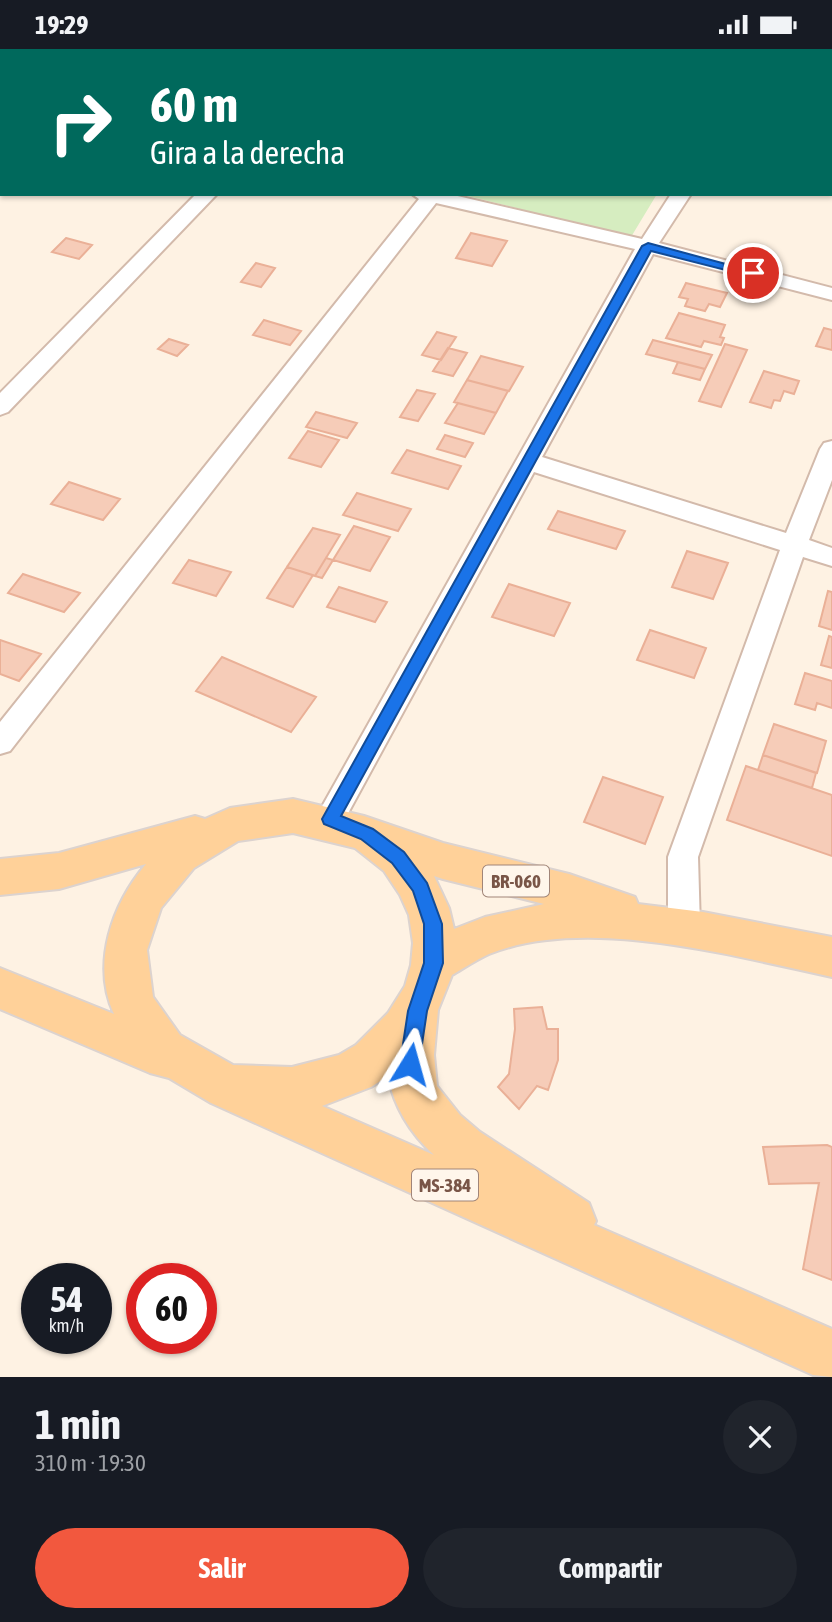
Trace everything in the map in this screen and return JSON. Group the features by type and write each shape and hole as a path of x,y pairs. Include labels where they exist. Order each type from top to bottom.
{"main road":[{"name":"BR-060","path":"0,877 59,871 248,819 289,814 349,827 443,862 569,892 675,927"},
{"name":"BR-060","path":"173,1061 142,1026 126,985 125,940 140,898 168,863 205,835 248,819"},
{"name":"BR-060","path":"0,988 173,1061 198,1077 227,1087 271,1093 315,1087 357,1070 391,1044 417,1011 433,963 433,924 420,888 398,857 349,827"},
{"name":"BR-060","path":"433,963 486,936 531,924 579,919 675,927 832,957"},
{"name":"MS-384","path":"417,1011 410,1064 417,1098 439,1129 474,1156 663,1283"},
{"name":"MS-384","path":"227,1087 832,1356"}],"street":[{"path":"0,407 204,196"},
{"path":"0,743 426,196"},
{"path":"431,196 648,246 832,294"},
{"path":"349,827 530,462 648,246 680,196"},
{"path":"675,927 683,857 794,546 832,449"},
{"path":"530,462 832,557"}],"green space":[{"path":"468,196 656,196 631,237"}],"building":[{"path":"471,233 507,241 492,266 456,258"},
{"path":"66,238 92,245 79,259 52,252"},
{"path":"256,263 275,268 261,287 241,282"},
{"path":"686,283 727,293 720,307 709,304 705,311 685,306 688,299 679,297"},
{"path":"679,313 725,325 720,337 724,338 721,345 704,341 701,347 666,338"},
{"path":"264,320 301,331 290,345 253,335"},
{"path":"824,328 832,330 832,350 816,346"},
{"path":"437,332 456,337 441,360 422,355"},
{"path":"169,339 188,345 177,356 158,349"},
{"path":"653,340 712,355 705,369 646,354"},
{"path":"725,344 747,350 721,407 699,401"},
{"path":"448,348 467,353 453,376 433,371"},
{"path":"481,356 523,367 509,391 467,380"},
{"path":"678,362 705,369 700,380 673,373"},
{"path":"764,371 799,381 794,394 784,391 780,401 774,400 771,408 750,402"},
{"path":"467,380 508,391 496,413 454,402"},
{"path":"417,390 435,394 418,421 400,417"},
{"path":"458,403 496,413 484,434 445,423"},
{"path":"316,412 357,423 347,438 306,427"},
{"path":"308,431 339,440 321,467 289,458"},
{"path":"445,435 473,443 465,457 437,449"},
{"path":"407,450 461,466 448,489 392,473"},
{"path":"69,482 120,499 103,520 51,504"},
{"path":"357,493 411,509 398,531 343,515"},
{"path":"558,511 625,531 616,549 548,529"},
{"path":"354,526 390,537 370,571 333,560"},
{"path":"313,528 340,535 315,576 287,567"},
{"path":"687,551 728,563 713,599 672,587"},
{"path":"326,558 333,560 322,578 315,576"},
{"path":"189,560 231,572 216,596 173,583"},
{"path":"287,567 313,575 293,607 267,598"},
{"path":"23,574 80,593 64,612 8,593"},
{"path":"509,584 570,603 554,636 492,617"},
{"path":"339,587 387,602 375,622 327,607"},
{"path":"828,591 832,592 832,630 819,626"},
{"path":"650,630 706,648 694,678 637,660"},
{"path":"829,636 832,637 832,668 821,665"},
{"path":"0,640 41,654 19,681 0,674"},
{"path":"222,657 316,697 291,732 196,691"},
{"path":"805,673 832,681 832,708 817,703 815,710 795,704"},
{"path":"774,724 826,741 817,773 763,755"},
{"path":"763,755 816,773 812,788 758,770"},
{"path":"746,766 832,795 832,856 727,820"},
{"path":"603,777 663,797 645,844 584,822"},
{"path":"542,1007 547,1029 558,1029 558,1060 548,1090 537,1086 519,1109 498,1087 509,1074 515,1029 514,1009"},
{"path":"763,1147 832,1147 832,1280 803,1269 819,1183 769,1184"}],"route":[{"path":"410,1064 417,1011 433,963 433,924 420,888 398,857 367,834 330,819 648,246 753,273"}]}
